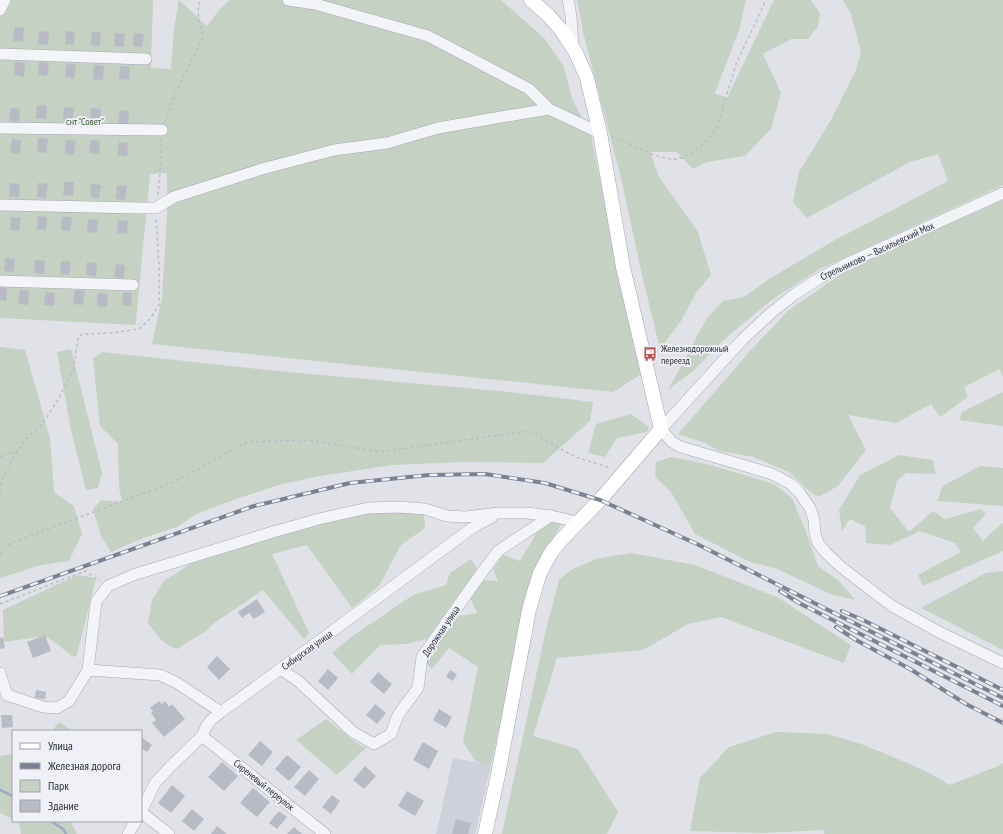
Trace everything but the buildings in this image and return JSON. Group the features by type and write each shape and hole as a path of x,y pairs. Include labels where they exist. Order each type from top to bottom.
{"main road":[{"path":"485,834 498,775 529,610 544,566 552,551 563,538 600,500 661,429 623,267 600,133 587,78 573,47 556,23 531,0"}],"street":[{"path":"0,10 5,0"},
{"path":"288,0 315,4 428,36 529,89 549,109 600,133"},
{"path":"568,0 571,16 573,47"},
{"path":"0,54 146,59"},
{"path":"0,205 156,208 174,197 262,169 334,150 387,143 438,128 549,109"},
{"path":"0,128 162,130"},
{"name":"Стрельниково — Васильевский Мох","path":"661,429 750,332 803,288 846,264 1003,193"},
{"path":"0,281 133,284"},
{"path":"661,429 672,442 681,448 772,474 791,484 799,492 810,508 814,520 815,534 818,543 841,567 892,606 940,632 1003,663"},
{"path":"0,673 4,697 43,707 57,708 68,701 88,670 96,602 108,586 133,575 319,519 368,508 398,507 425,509 447,516 466,517 528,513 578,522"},
{"name":"Сибирская улица","path":"142,810 155,783 202,736 208,724 221,712 316,644 472,528 498,514"},
{"name":"Дорожная улица","path":"280,669 297,680 353,732 374,744 391,734 398,715 418,688 422,657 498,551 551,516"},
{"path":"88,670 160,675 177,683 221,712"},
{"name":"Сиреневый переулок","path":"202,736 325,834"},
{"path":"142,813 169,834"},
{"path":"128,834 135,822"}],"path":[{"path":"0,498 1,481 21,445 40,427 56,403 73,371 78,338 82,334 112,333 139,329 150,319 156,310 158,305 159,266 156,208 160,173 162,130 176,92 203,37 199,20 198,6 200,0"},
{"path":"600,133 608,135 641,150 669,159 678,159 692,152 712,136 716,130 736,64 766,0"},
{"path":"0,554 11,543 176,481 246,442 309,440 379,452 529,431 575,457 623,472"},
{"path":"0,457 18,451"},
{"path":"0,604 85,571 108,586"}],"shaded area":[{"path":"453,758 491,765 475,834 436,834"}],"green space":[{"name":"снт \"Совет\"","path":"0,0 153,0 151,68 171,69 174,29 179,0 207,26 219,10 230,0 501,0 545,39 564,67 572,99 591,135 610,228 643,373 613,392 152,344 162,298 167,214 167,173 150,174 135,325 0,318"},
{"path":"577,0 746,0 739,30 715,93 727,98 774,0 811,0 820,14 818,26 808,39 791,39 763,54 781,93 771,129 745,156 707,162 693,169 677,152 650,152 659,177 698,232 711,275 696,293 681,321 660,349 622,182 584,36"},
{"path":"843,0 1003,0 1003,185 820,269 770,301 728,336 694,370 668,390 707,318 723,301 744,297 769,279 835,240 948,181 938,154 910,162 807,218 793,202 799,172 831,120 856,70 861,52 851,14"},
{"path":"1003,200 1003,377 999,369 964,387 968,397 940,417 931,404 896,423 848,415 866,450 838,486 818,497 809,491 789,472 753,457 719,451 705,443 678,434 751,350 789,310 844,272"},
{"path":"0,347 25,350 50,438 54,492 74,506 82,534 69,561 41,565 0,578"},
{"path":"71,349 102,473 98,488 86,490 71,430 57,352"},
{"path":"102,352 277,371 510,392 593,402 590,421 543,463 463,462 393,465 320,476 282,484 236,499 196,514 177,527 143,538 111,552 101,536 93,509 101,500 122,502 119,487 118,444 100,426 93,358"},
{"path":"1003,392 1003,426 960,420 962,412"},
{"path":"631,414 649,427 647,432 617,438 605,457 588,453 596,424"},
{"path":"899,455 933,460 936,474 906,473 897,481 890,508 909,532 933,511 945,519 981,509 986,514 973,528 983,541 1003,523 1003,551 923,586 918,575 961,552 955,543 920,531 890,545 866,543 865,526 850,519 842,531 839,510 860,475"},
{"path":"671,457 707,464 774,484 792,498 818,566 838,580 855,600 830,594 775,568 750,562 695,534 671,492 655,477 656,462"},
{"path":"980,466 1003,468 1003,506 937,501 943,486"},
{"path":"388,510 424,514 425,528 401,545 379,586 352,608 307,545 272,554 309,633 304,639 263,590 213,624 206,631 177,649 164,642 148,623 152,600 163,582 190,564 240,546 333,519"},
{"path":"543,522 563,522 534,569 491,765 476,762 463,742 478,667 449,648 432,669 424,662 459,616 477,613 468,593 484,580 498,581 493,569 503,555 520,561"},
{"path":"631,553 695,565 777,597 851,645 844,663 721,617 688,624 643,650 557,658 533,736 578,749 618,812 607,834 502,834 545,634 559,580 571,570 596,559"},
{"path":"471,559 477,569 427,639 406,644 380,645 352,674 332,653 354,635 413,595 446,585 450,573"},
{"path":"1003,571 1003,650 921,608 986,573"},
{"path":"77,575 96,578 77,655 73,657 45,636 4,642 3,610"},
{"path":"326,719 359,745 366,748 337,775 296,740"},
{"path":"59,722 70,729 70,730 53,730"},
{"path":"776,732 828,734 864,745 924,770 950,785 1003,763 1003,834 824,834 825,830 763,833 690,831 700,778 729,747"},
{"path":"12,754 12,819 0,813 0,756"},
{"path":"19,822 71,822 77,834 21,834"}],"waterway":[{"path":"0,790 12,796"},
{"path":"52,822 63,829 66,834"}],"railway":[{"path":"0,596 254,506 350,483 429,475 485,474 545,483 600,500 699,545 1003,698"},
{"path":"780,591 799,603 1003,706"},
{"path":"842,611 1003,690"},
{"path":"836,627 856,640 910,669 966,704 1003,723"}],"place":[{"name":"Железнодорожный переезд","path":"650,354"}]}
